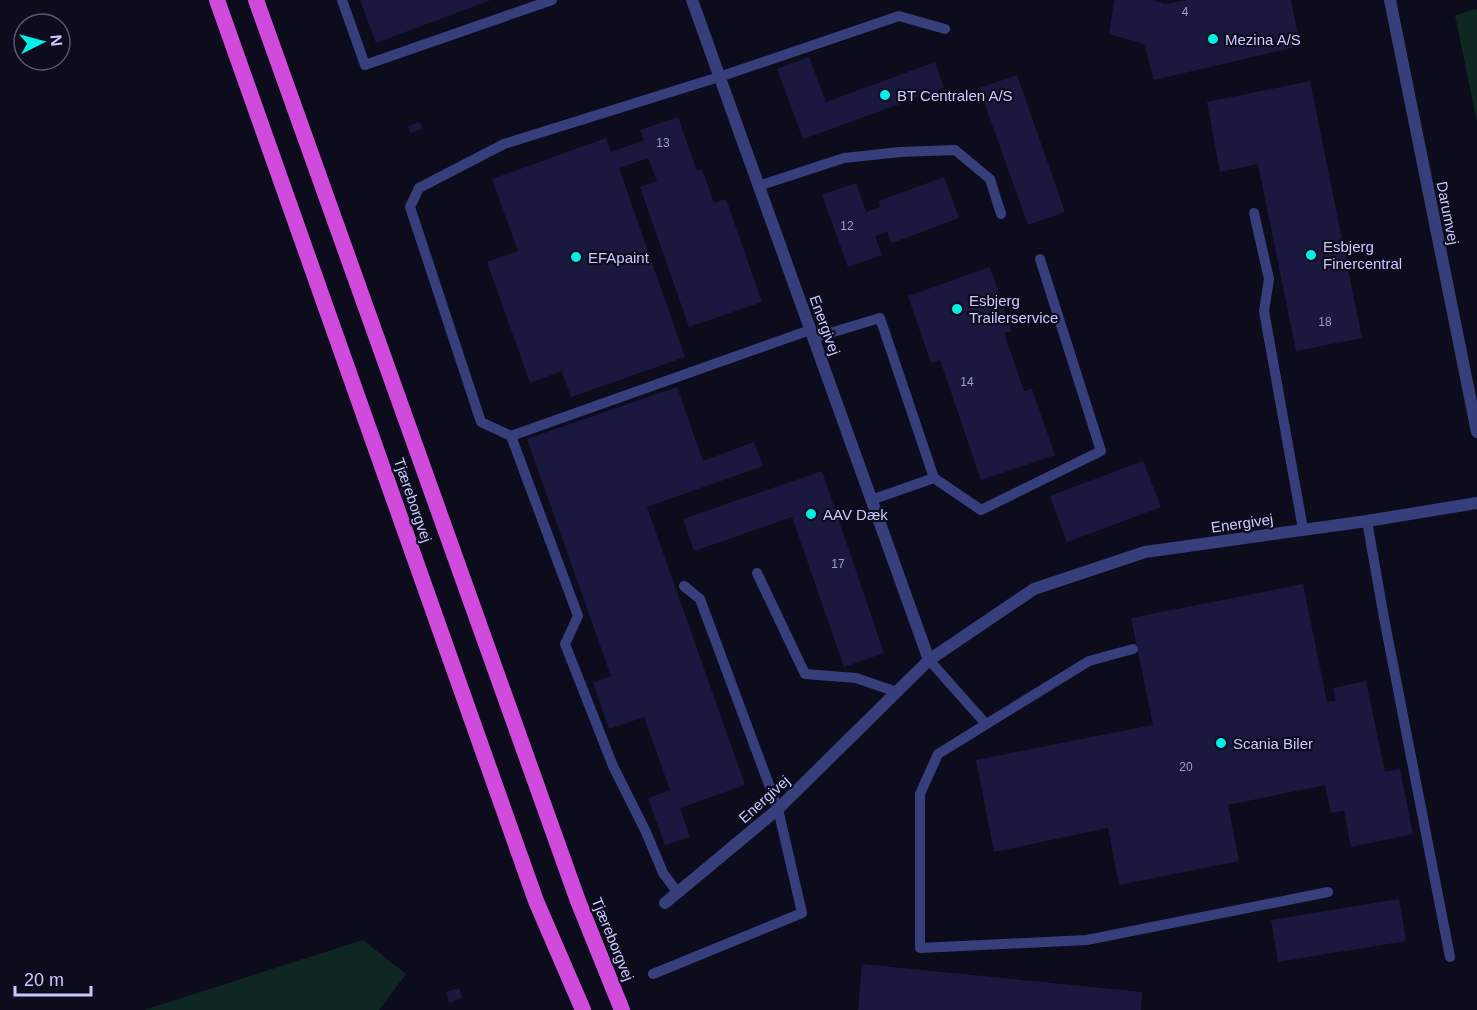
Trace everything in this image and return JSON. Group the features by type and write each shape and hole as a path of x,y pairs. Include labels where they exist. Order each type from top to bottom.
{"highway":[{"name":"Tjæreborgvej","path":"217,0 536,901 583,1010"},
{"name":"Tjæreborgvej","path":"256,0 578,901 622,1010"}],"street":[{"name":"Energivej","path":"692,0 929,660"},
{"name":"Darumvej","path":"1390,0 1477,432"},
{"name":"Energivej","path":"665,903 778,809 929,660 1034,589 1145,552 1477,503"}],"lane":[{"path":"342,0 365,65 552,0"},
{"path":"945,29 898,16 719,77 504,144 419,188 410,207 481,422 511,436 812,334 880,318 934,478 981,510 1101,451 1040,260"},
{"path":"758,186 844,158 900,152 955,150 990,179 1001,214"},
{"path":"1254,213 1269,279 1264,311 1303,529"},
{"path":"511,436 578,616 565,644 613,766 646,832 663,873 678,893"},
{"path":"871,500 934,478"},
{"path":"1367,521 1450,957"},
{"path":"757,573 805,674 856,678 897,692"},
{"path":"653,974 802,913 778,809 700,599 684,586"},
{"path":"1133,650 1089,661 938,754 920,794 920,948 1087,940 1328,892"},
{"path":"929,660 986,724"}],"green space":[{"path":"1477,9 1477,122 1455,15"},
{"path":"363,940 406,974 379,1010 144,1010"}],"building":[{"path":"360,0 491,0 376,43"},
{"name":"Mezina A/S","path":"1114,0 1152,0 1165,4 1188,0 1291,0 1300,46 1154,80 1144,44 1109,34"},
{"name":"BT Centralen A/S","path":"809,57 826,102 935,62 944,88 803,139 777,69"},
{"path":"1017,75 1065,212 1028,225 979,88"},
{"name":"Esbjerg Finercentral","path":"1310,81 1362,338 1296,351 1258,164 1220,172 1207,102"},
{"name":"EFApaint","path":"678,117 697,171 702,169 714,203 726,199 762,302 689,327 640,187 657,181 648,158 619,168 685,357 571,397 562,371 530,383 487,262 518,251 492,179 606,138 611,152 644,140 640,130"},
{"path":"420,122 423,129 410,133 408,126"},
{"path":"944,177 959,218 892,243 887,232 875,236 882,255 848,267 822,195 856,183 866,212 880,207 879,201"},
{"path":"990,267 1012,331 1004,333 1024,391 1032,389 1055,455 981,480 940,360 931,363 908,296"},
{"path":"677,387 703,461 754,442 763,466 647,507 745,785 680,808 690,837 665,845 648,798 670,790 644,717 609,729 593,683 611,676 527,439"},
{"path":"1143,461 1161,507 1067,542 1050,496"},
{"path":"822,471 884,653 844,667 792,517 694,551 683,519"},
{"name":"Scania Biler","path":"1303,584 1327,702 1336,701 1333,688 1366,681 1385,772 1400,769 1413,834 1351,847 1344,811 1331,813 1325,785 1228,805 1239,861 1119,885 1108,828 994,852 976,760 1153,725 1131,618"},
{"path":"1399,899 1406,941 1278,962 1271,920"},
{"path":"862,964 1142,992 1141,1010 858,1010"},
{"path":"459,988 462,998 449,1003 446,992"}],"place":[{"name":"Mezina A/S","path":"1213,39"},
{"name":"BT Centralen A/S","path":"885,95"},
{"name":"Esbjerg Finercentral","path":"1311,255"},
{"name":"EFApaint","path":"576,257"},
{"name":"Esbjerg Trailerservice","path":"957,309"},
{"name":"AAV Dæk","path":"811,514"},
{"name":"Scania Biler","path":"1221,743"}]}
